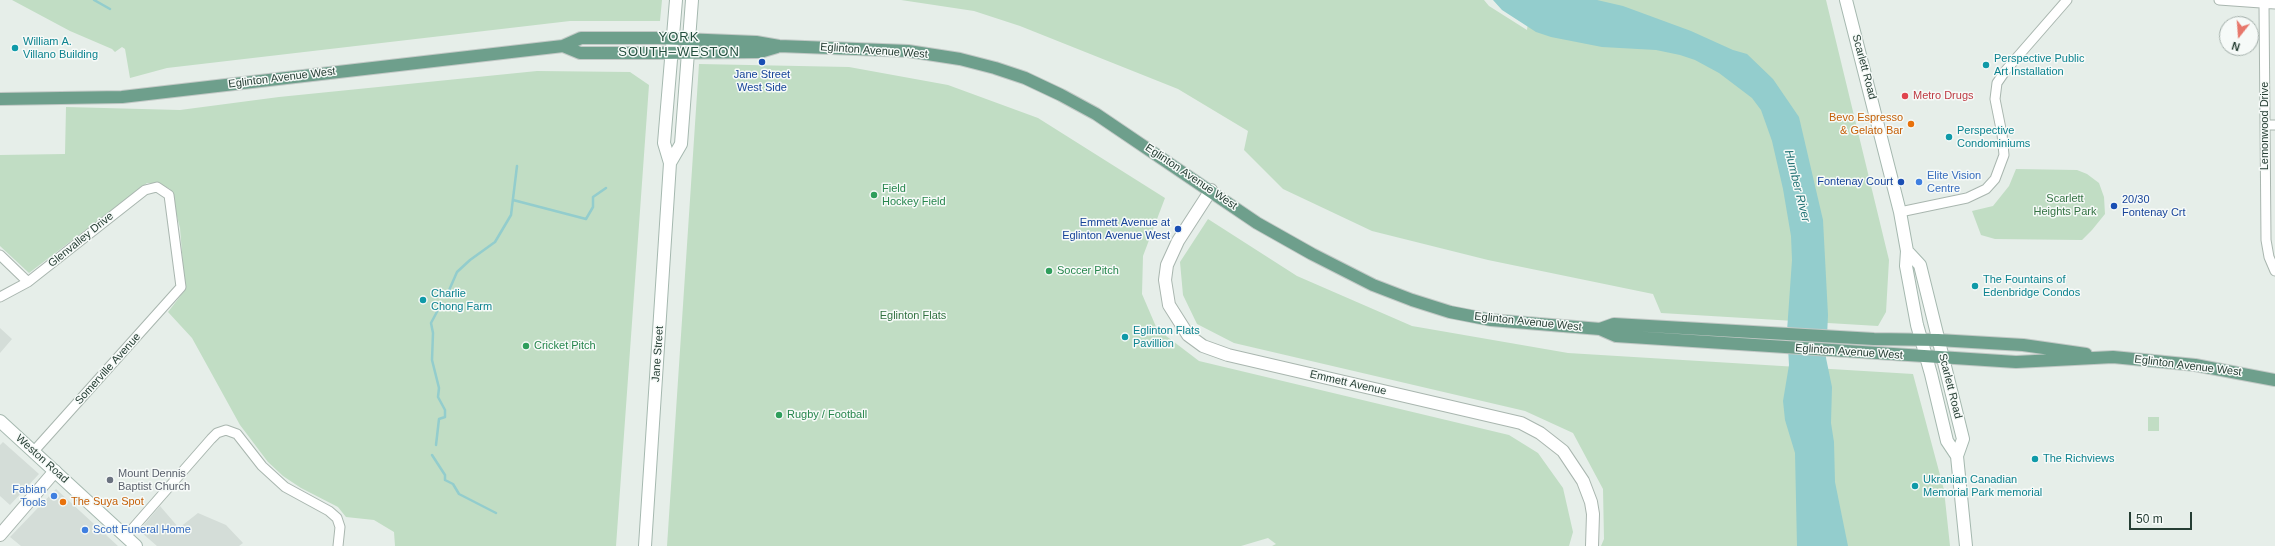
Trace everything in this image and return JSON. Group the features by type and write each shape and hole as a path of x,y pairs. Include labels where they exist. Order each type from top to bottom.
{"main road":[{"name":"Jane Street","path":"645,546 670,163 664,143 676,0"},
{"name":"Jane Street","path":"670,163 681,144 692,0"},
{"name":"Scarlett Road","path":"1846,0 1900,212 1907,251 1906,266 1916,325 1922,339 1947,441 1957,456"},
{"name":"Eglinton Avenue West","path":"0,99 122,97 563,46 581,38 756,42 779,46 908,51 960,59 1025,78 1096,114 1211,190 1257,223 1312,254 1373,285 1412,300 1450,312 1491,320 1877,354 2016,362 2101,357"},
{"name":"Eglinton Avenue West","path":"563,46 580,53 760,52 779,46"},
{"name":"Emmett Avenue","path":"1211,190 1178,241 1167,265 1165,280 1168,305 1188,335 1203,346 1228,355 1514,422 1540,432 1563,451 1583,481 1591,502 1593,514 1592,546"},
{"name":"Scarlett Road","path":"1907,251 1920,264 1962,439 1957,456 1966,546"},
{"name":"Eglinton Avenue West","path":"1615,330 1874,339 1922,339 2052,348 2101,357 2195,365 2275,380"},
{"name":"Weston Road","path":"0,422 34,451 136,546"},
{"path":"0,535 55,471"}],"street":[{"path":"1900,212 1967,198 1981,192 1992,182 1998,173 2004,155 2002,134 1995,99 1997,83 2006,70 2067,0"},
{"path":"2219,0 2275,4"},
{"name":"Lemonwood Drive","path":"2264,4 2266,240 2269,257 2275,271"},
{"path":"2265,126 2275,125"},
{"name":"Glenvalley Drive","path":"0,297 28,282 139,194 152,187 162,188 169,194 181,287"},
{"path":"0,255 28,282"},
{"name":"Somerville Avenue","path":"34,451 181,287"},
{"path":"126,536 211,439 217,433 226,430 237,434 262,466 285,487 329,511 337,518 340,527 338,546"}],"shaded area":[{"path":"0,328 12,339 0,353"},
{"path":"3,442 39,474 10,505 0,496 0,445"},
{"path":"56,489 118,546 21,546 10,537"},
{"path":"160,506 179,528 198,513 226,525 243,543 239,546 157,546 142,533 142,527"}],"green space":[{"path":"12,0 662,0 660,21 570,21 167,68 130,78 125,49 122,47 115,52 112,49 70,31"},
{"path":"901,0 1484,0 1489,6 1527,30 1531,0 1826,0 1889,260 1886,312 1878,326 1661,313 1653,294 1488,260 1372,231 1283,189 1244,150 1248,131 1178,89 1020,26 974,11"},
{"name":"Eglinton Flats","path":"699,64 849,67 948,85 1038,118 1165,198 1143,256 1142,294 1157,329 1199,361 1509,435 1538,453 1563,488 1573,532 1569,546 1272,546 1276,544 1268,538 1241,546 667,546"},
{"path":"537,71 630,72 649,85 616,546 395,546 394,532 374,520 346,517 338,507 301,488 283,476 268,462 240,425 192,338 168,312 185,290 180,228 170,189 158,183 147,183 29,273 0,246 0,155 65,154 66,107 180,110 279,97"},
{"name":"Scarlett Heights Park","path":"2016,169 2077,170 2087,174 2099,183 2104,197 2105,214 2082,240 1995,239 1981,235 1972,211 1993,206 2009,186"},
{"path":"1208,219 1297,276 1412,326 1568,353 1913,374 1944,490 1950,546 1601,546 1604,539 1603,489 1573,433 1525,411 1234,343 1197,324 1183,295 1180,262"},
{"path":"2148,417 2159,417 2159,431 2148,431"}],"water":[{"name":"Humber River","path":"1493,0 1597,0 1623,6 1691,31 1733,50 1747,54 1773,79 1799,117 1823,220 1828,315 1826,358 1832,387 1831,423 1834,442 1835,482 1848,546 1797,546 1795,453 1785,420 1783,401 1789,365 1787,331 1792,260 1791,236 1783,189 1772,141 1761,110 1752,98 1719,73 1695,60 1656,50 1602,47 1551,37 1536,32 1502,10"}],"waterway":[{"path":"94,0 110,9"},
{"path":"447,295 457,272 470,260 495,242 511,215 517,166"},
{"path":"513,200 586,219 593,207 593,197 606,188"},
{"path":"436,445 439,419 445,417 445,410 438,397 439,388 432,360 433,333 431,323 439,308"},
{"path":"432,455 445,475 445,480 453,484 459,494 496,513"}],"place":[{"name":"William A. Villano Building","path":"15,48"},
{"name":"Jane Street West Side","path":"762,62"},
{"name":"Perspective Public Art Installation","path":"1986,65"},
{"name":"Metro Drugs","path":"1905,96"},
{"name":"Bevo Espresso & Gelato Bar","path":"1911,124"},
{"name":"Perspective Condominiums","path":"1949,137"},
{"name":"Fontenay Court","path":"1901,182"},
{"name":"Elite Vision Centre","path":"1919,182"},
{"name":"Field Hockey Field","path":"874,195"},
{"name":"20/30 Fontenay Crt","path":"2114,206"},
{"name":"Emmett Avenue at Eglinton Avenue West","path":"1178,229"},
{"name":"Soccer Pitch","path":"1049,271"},
{"name":"The Fountains of Edenbridge Condos","path":"1975,286"},
{"name":"Charlie Chong Farm","path":"423,300"},
{"name":"Eglinton Flats Pavillion","path":"1125,337"},
{"name":"Cricket Pitch","path":"526,346"},
{"name":"Rugby / Football","path":"779,415"},
{"name":"The Richviews","path":"2035,459"},
{"name":"Mount Dennis Baptist Church","path":"110,480"},
{"name":"Ukranian Canadian Memorial Park memorial","path":"1915,486"},
{"name":"Fabian Tools","path":"54,496"},
{"name":"The Suya Spot","path":"63,502"},
{"name":"Scott Funeral Home","path":"85,530"}],"district":[{"name":"YORK SOUTH–WESTON","path":"679,44"}]}
